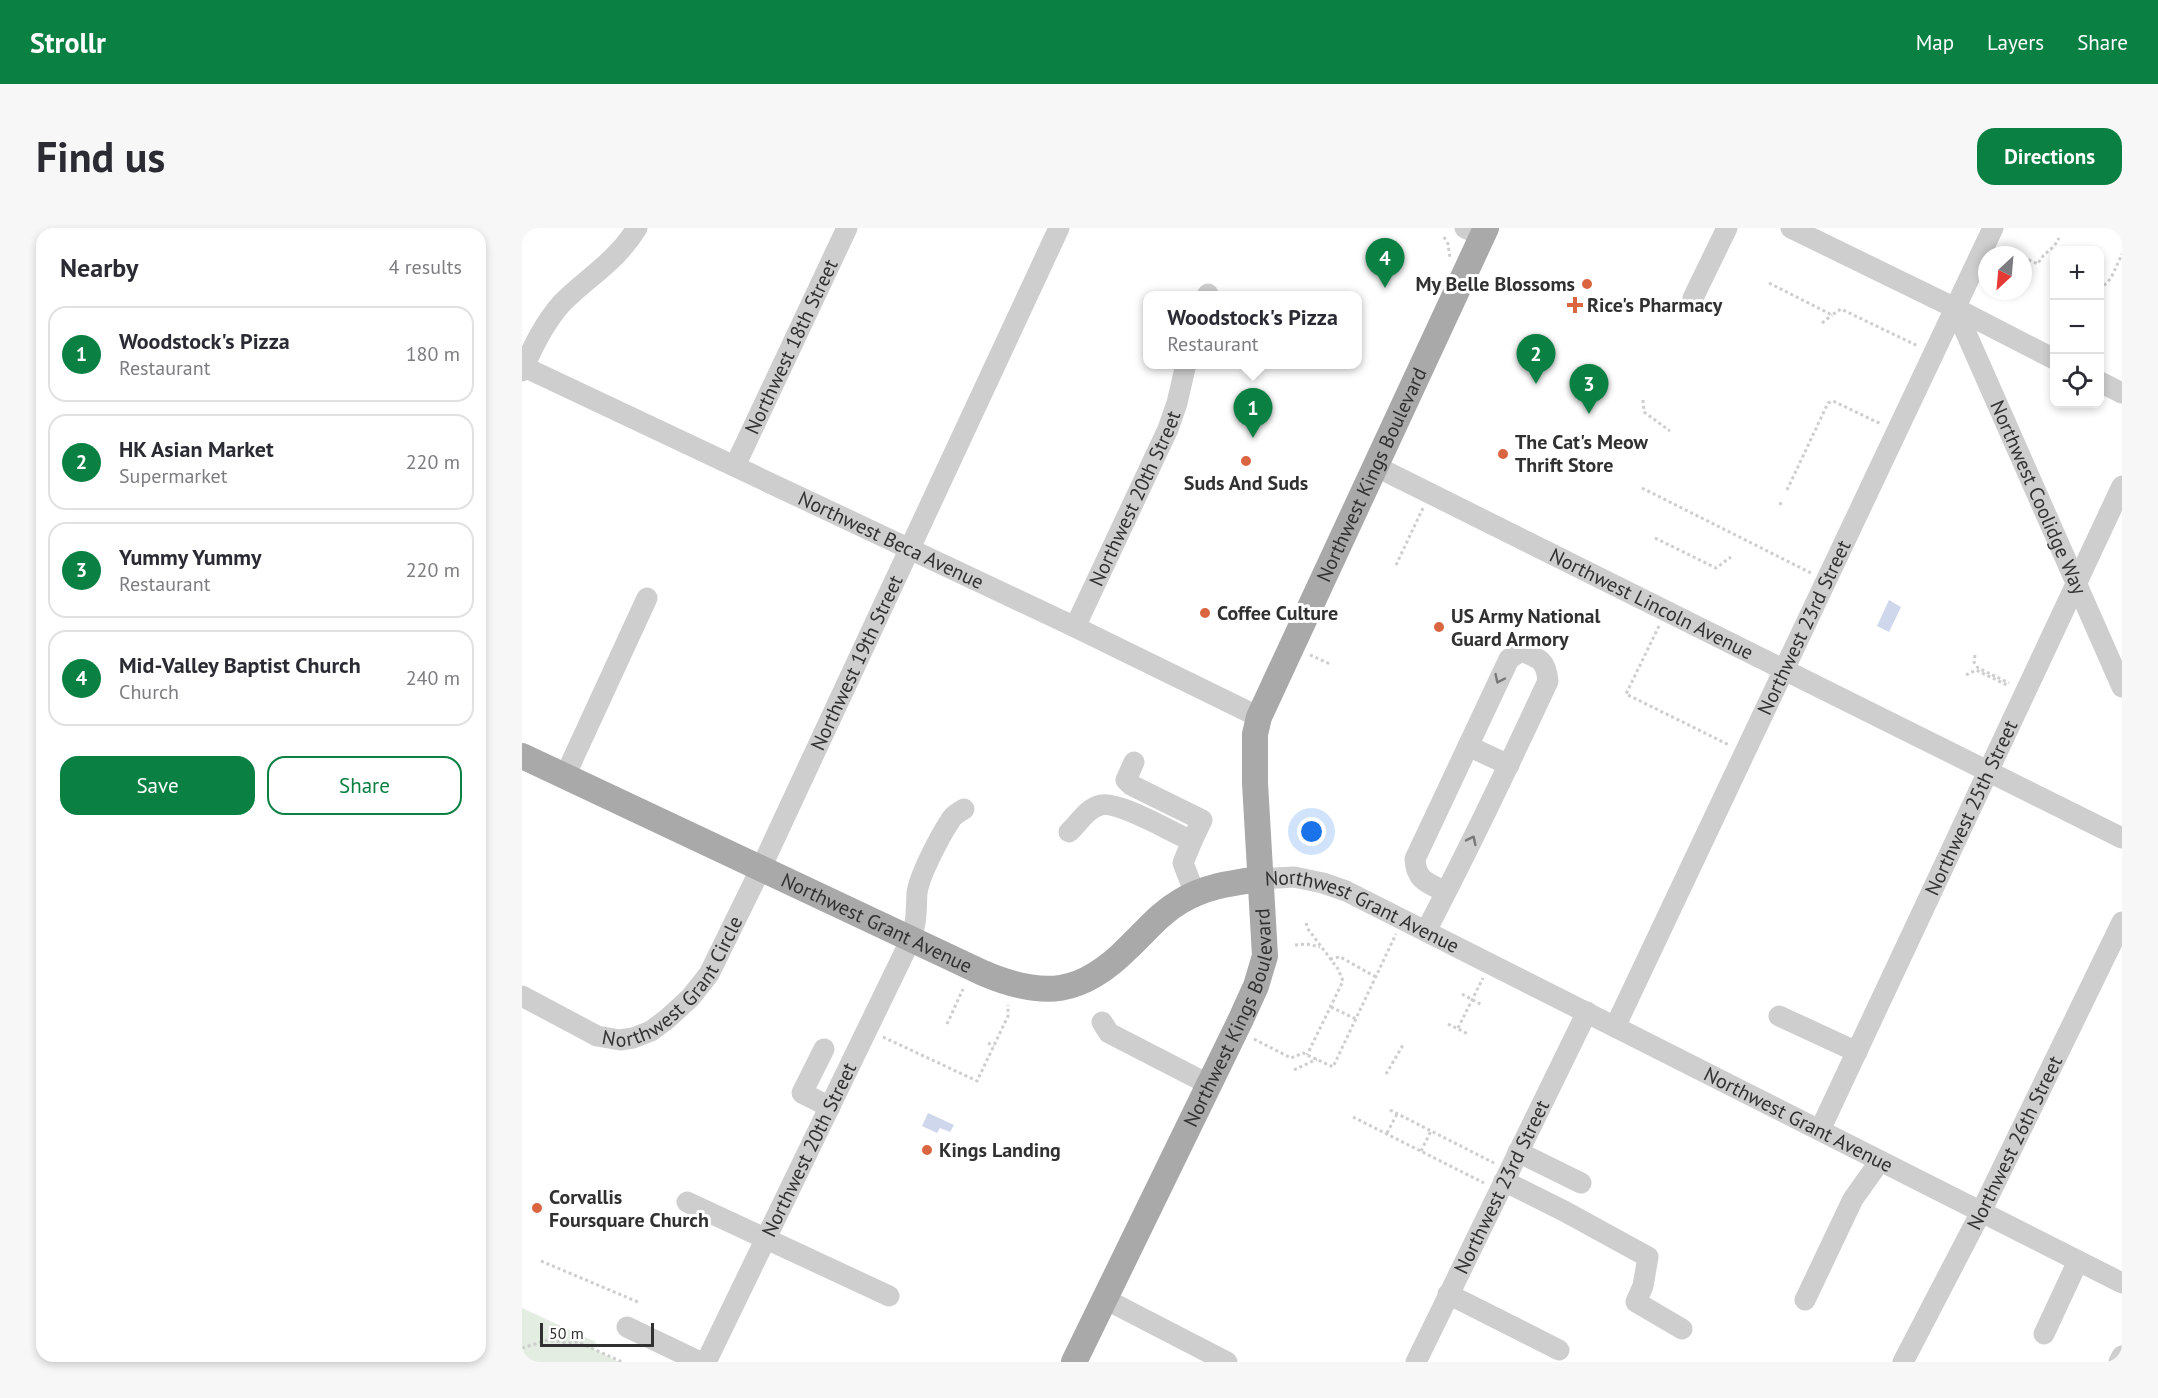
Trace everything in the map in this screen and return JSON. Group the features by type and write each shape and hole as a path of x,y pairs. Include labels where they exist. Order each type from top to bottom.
{"main road":[{"name":"Northwest Kings Boulevard","path":"1074,1362 1241,1019 1262,969 1265,956 1265,934 1259,879 1254,772 1255,734 1259,717 1375,466 1478,231"},
{"name":"Northwest Grant Avenue","path":"522,756 911,939 1008,983 1022,987 1060,988 1080,982 1101,972 1113,963 1164,912 1195,894 1221,884 1259,879"}],"street":[{"path":"523,368 550,318 574,292 614,259 637,228"},
{"name":"Northwest 18th Street","path":"735,466 847,228"},
{"name":"Northwest 19th Street","path":"761,868 1059,228"},
{"path":"1693,298 1727,228"},
{"path":"1791,228 2050,356"},
{"name":"Northwest 23rd Street","path":"1615,1027 1955,308 1996,236"},
{"name":"Northwest Coolidge Way","path":"1955,308 2122,687"},
{"name":"Northwest Beca Avenue","path":"523,368 910,548 1259,717"},
{"name":"Northwest 20th Street","path":"1075,627 1168,429 1185,369"},
{"path":"2104,384 2122,393"},
{"name":"Northwest Lincoln Avenue","path":"1375,466 2122,838"},
{"name":"Northwest 25th Street","path":"1820,1130 2120,494"},
{"path":"565,776 647,598"},
{"path":"1426,931 1446,892 1509,765 1548,681 1547,668 1538,657 1521,651 1509,658 1415,859 1416,871 1425,882 1446,892"},
{"path":"1468,746 1509,765"},
{"path":"1134,762 1126,780 1131,785 1202,820 1183,863 1195,894"},
{"path":"1069,832 1084,815 1100,805 1116,806 1192,841"},
{"name":"Northwest 20th Street","path":"706,1362 911,939 917,920 917,892 921,880 950,820 964,809"},
{"name":"Northwest Grant Circle","path":"522,996 597,1036 620,1040 651,1031 690,998 709,974 761,868"},
{"name":"Northwest Grant Avenue","path":"1259,879 1294,877 1346,891 2122,1283"},
{"name":"Northwest 26th Street","path":"1903,1362 1981,1212 2122,922"},
{"name":"Northwest 23rd Street","path":"1416,1362 1448,1294 1494,1176 1518,1152 1587,1012"},
{"path":"1779,1016 1857,1052"},
{"path":"1102,1022 1109,1033 1208,1083"},
{"path":"824,1049 802,1093 830,1107"},
{"path":"1518,1152 1581,1183"},
{"path":"1805,1300 1853,1198 1880,1161"},
{"path":"1494,1176 1648,1257 1636,1302 1682,1329"},
{"path":"687,1202 889,1296"},
{"path":"2043,1334 2078,1261"},
{"path":"1448,1294 1559,1350"},
{"path":"1105,1299 1227,1362"},
{"path":"627,1327 700,1362"},
{"path":"2119,1362 2122,1356"}],"path":[{"path":"1996,236 2008,246"},
{"path":"1444,237 1448,244 1450,262"},
{"path":"2032,261 2038,264 2042,254 2054,248 2059,238"},
{"path":"2104,286 2111,278 2122,254"},
{"path":"1769,283 1832,315"},
{"path":"1822,323 1841,309 1918,346"},
{"path":"1643,400 1644,412 1670,431"},
{"path":"1787,490 1828,403 1833,401 1881,424"},
{"path":"1642,488 1811,573"},
{"path":"1396,565 1425,504"},
{"path":"1655,538 1716,568 1731,557"},
{"path":"1660,625 1626,694 1729,745"},
{"path":"1305,652 1330,664"},
{"path":"1966,675 1976,670 2008,684 1978,668 1974,660 1975,655"},
{"path":"1306,922 1320,947 1338,969 1343,981 1307,1055"},
{"path":"1254,1039 1291,1059 1303,1053 1333,1067 1395,941 1396,932"},
{"path":"1295,945 1307,944 1320,947"},
{"path":"1330,959 1343,958 1353,966 1377,977"},
{"path":"1458,1029 1484,976"},
{"path":"948,1024 963,989"},
{"path":"1462,994 1482,1005"},
{"path":"880,1035 977,1082 1008,1016 1008,1005"},
{"path":"1331,1007 1356,1019"},
{"path":"1448,1024 1468,1034"},
{"path":"988,1043 994,1046"},
{"path":"1386,1074 1403,1045"},
{"path":"1294,1070 1317,1059"},
{"path":"1390,1110 1431,1131 1494,1176"},
{"path":"1387,1134 1396,1114"},
{"path":"1353,1117 1421,1151 1494,1176"},
{"path":"1421,1151 1431,1131"},
{"path":"541,1261 638,1302"},
{"path":"522,1348 548,1340 578,1342 622,1362"}],"shaded area":[{"path":"522,1308 596,1342 593,1349 619,1362 522,1362"}],"water":[{"path":"1889,600 1901,607 1889,632 1877,626"},
{"path":"928,1113 954,1125 950,1132 940,1128 937,1133 922,1126"}],"place":[{"name":"My Belle Blossoms","path":"1587,284"},
{"name":"Mid-Valley Baptist Church","path":"1385,288"},
{"name":"Rice's Pharmacy","path":"1575,305"},
{"name":"HK Asian Market","path":"1536,384"},
{"name":"Yummy Yummy","path":"1589,414"},
{"name":"Woodstock's Pizza","path":"1253,438"},
{"name":"The Cat's Meow Thrift Store","path":"1503,454"},
{"name":"Suds And Suds","path":"1246,461"},
{"name":"Coffee Culture","path":"1205,613"},
{"name":"US Army National Guard Armory","path":"1439,627"},
{"name":"Kings Landing","path":"927,1150"},
{"name":"Corvallis Foursquare Church","path":"537,1208"}]}
